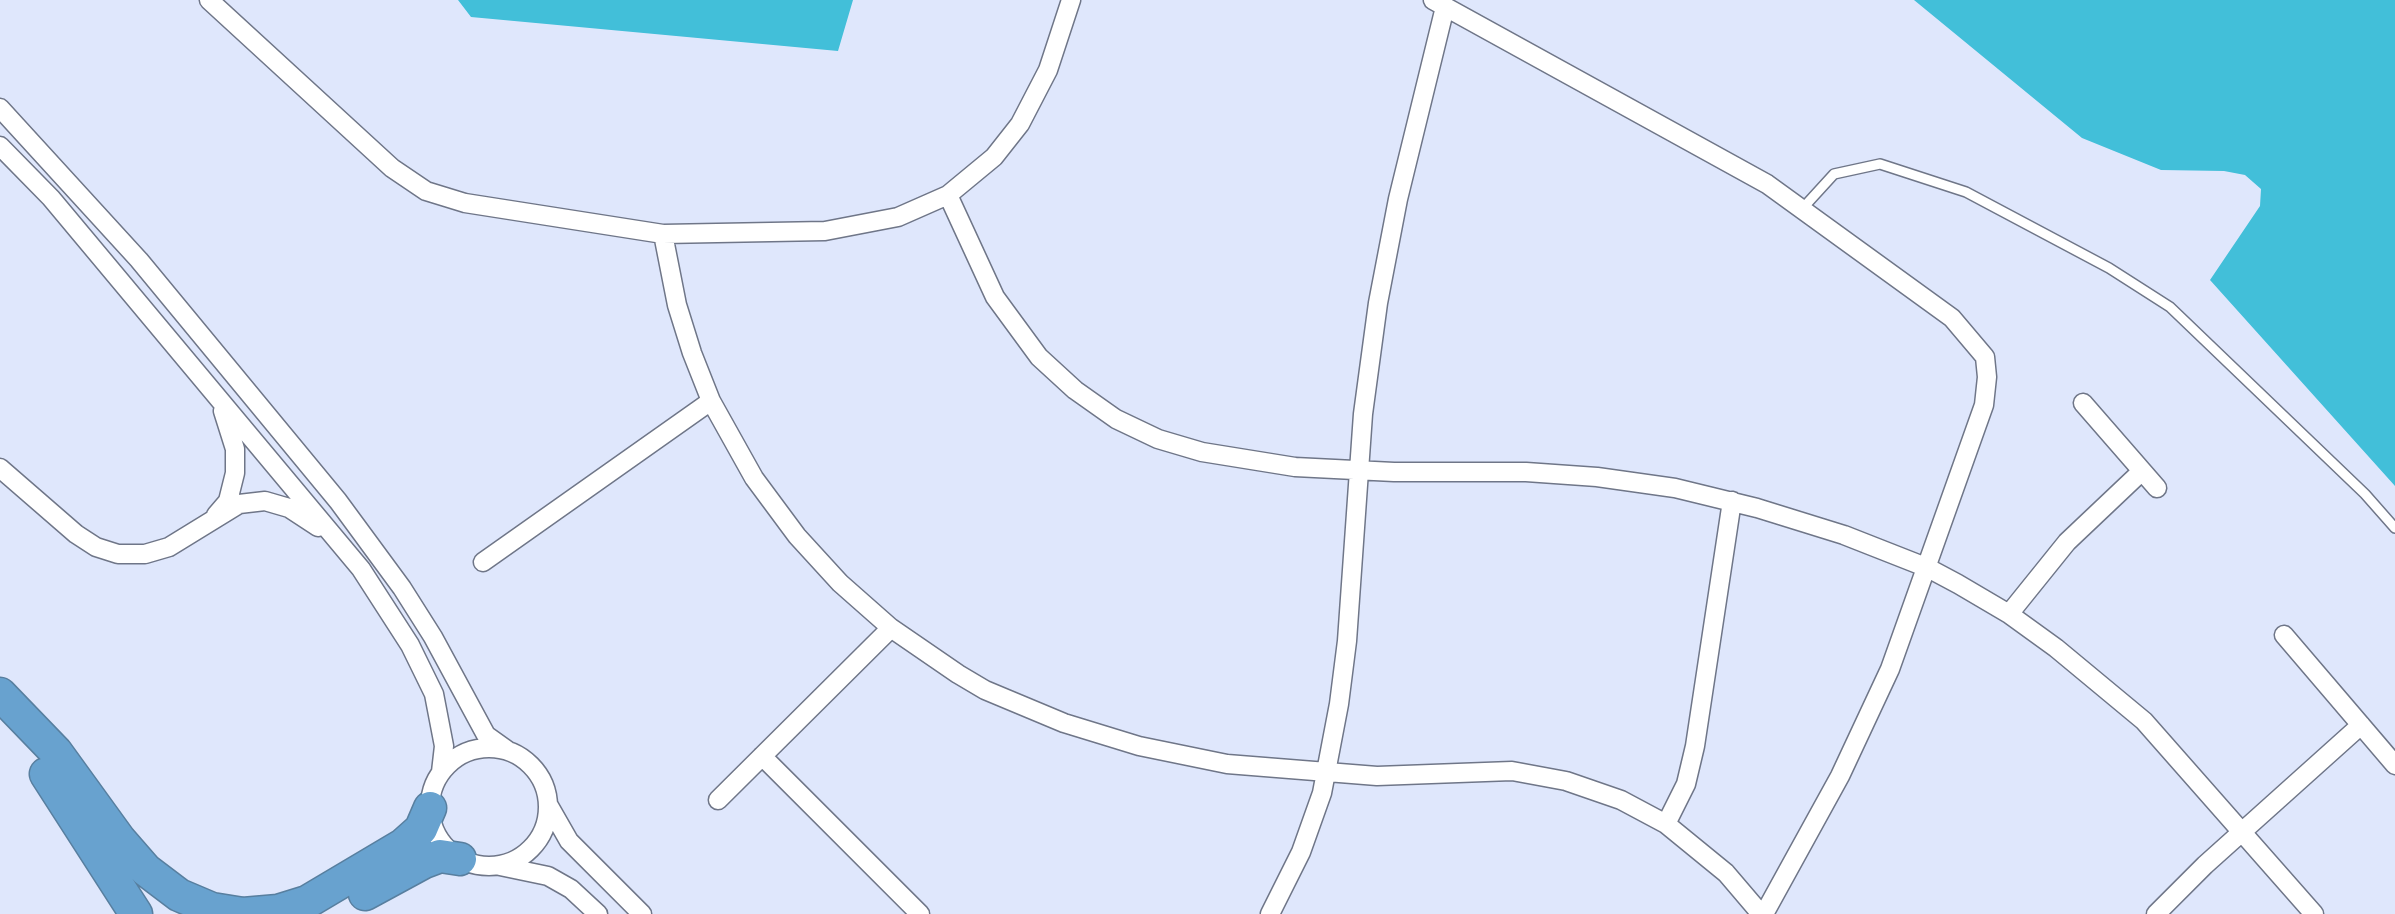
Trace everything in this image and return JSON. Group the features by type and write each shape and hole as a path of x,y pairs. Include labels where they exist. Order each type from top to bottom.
{"highway":[{"path":"0,694 56,752 119,839 146,870 179,895 212,909 243,914 278,911 307,902 403,845 421,829 430,808"},
{"path":"0,709 72,813 136,914"},
{"path":"331,914 424,862 440,856 460,859"}],"street":[{"path":"208,0 392,169 426,191 465,203 663,234 825,231 898,217 948,195 994,158 1020,124 1048,69 1071,0"},
{"path":"663,234 677,305 711,401 754,478 797,536 840,583 891,628 985,690 1064,723 1177,755 1252,767 1326,773 1377,776 1485,771 1539,775 1621,800 1666,824 1726,873 1762,914 1860,736 1928,568 1984,405 1987,377 1985,357 1952,318 1767,184 1712,151 1439,3 1385,264 1370,359 1347,640 1326,773 1305,841 1269,914"},
{"path":"0,108 139,260 338,502 427,627 486,735 529,762 544,782 549,806 569,841 584,859 642,914"},
{"path":"0,146 51,198 361,569 410,645 433,694 444,746 441,772 431,795 430,808 435,832 442,843 460,859 472,864 548,876 571,889 598,914"},
{"path":"948,195 982,272 1023,338 1056,374 1116,419 1157,439 1202,452 1295,467 1505,471 1597,477 1732,501 1844,535 1928,568 2009,614 2089,673 2144,721 2314,914"},
{"path":"483,562 711,401"},
{"path":"209,523 228,500 235,473 235,449 220,403"},
{"path":"2083,403 2157,488"},
{"path":"0,468 76,534 96,547 118,554 145,554 169,547 239,504 265,501 289,509 332,535"},
{"path":"2009,614 2067,542 2142,471"},
{"path":"1666,824 1686,784 1695,746 1732,501"},
{"path":"718,800 891,628"},
{"path":"2284,635 2395,765"},
{"path":"2156,914 2361,725"},
{"path":"441,772 459,756 470,751 482,748 507,750"},
{"path":"762,756 920,914"},
{"path":"496,866 509,863 530,851 544,831 549,806"}],"lane":[{"path":"1801,211 1834,174 1880,164 1966,192 2109,268 2170,307 2365,494 2395,528"}],"water":[{"path":"458,0 853,0 838,51 471,17"},
{"path":"1914,0 2395,0 2395,486 2210,280 2260,206 2261,189 2245,175 2224,171 2161,170 2082,138"}]}
